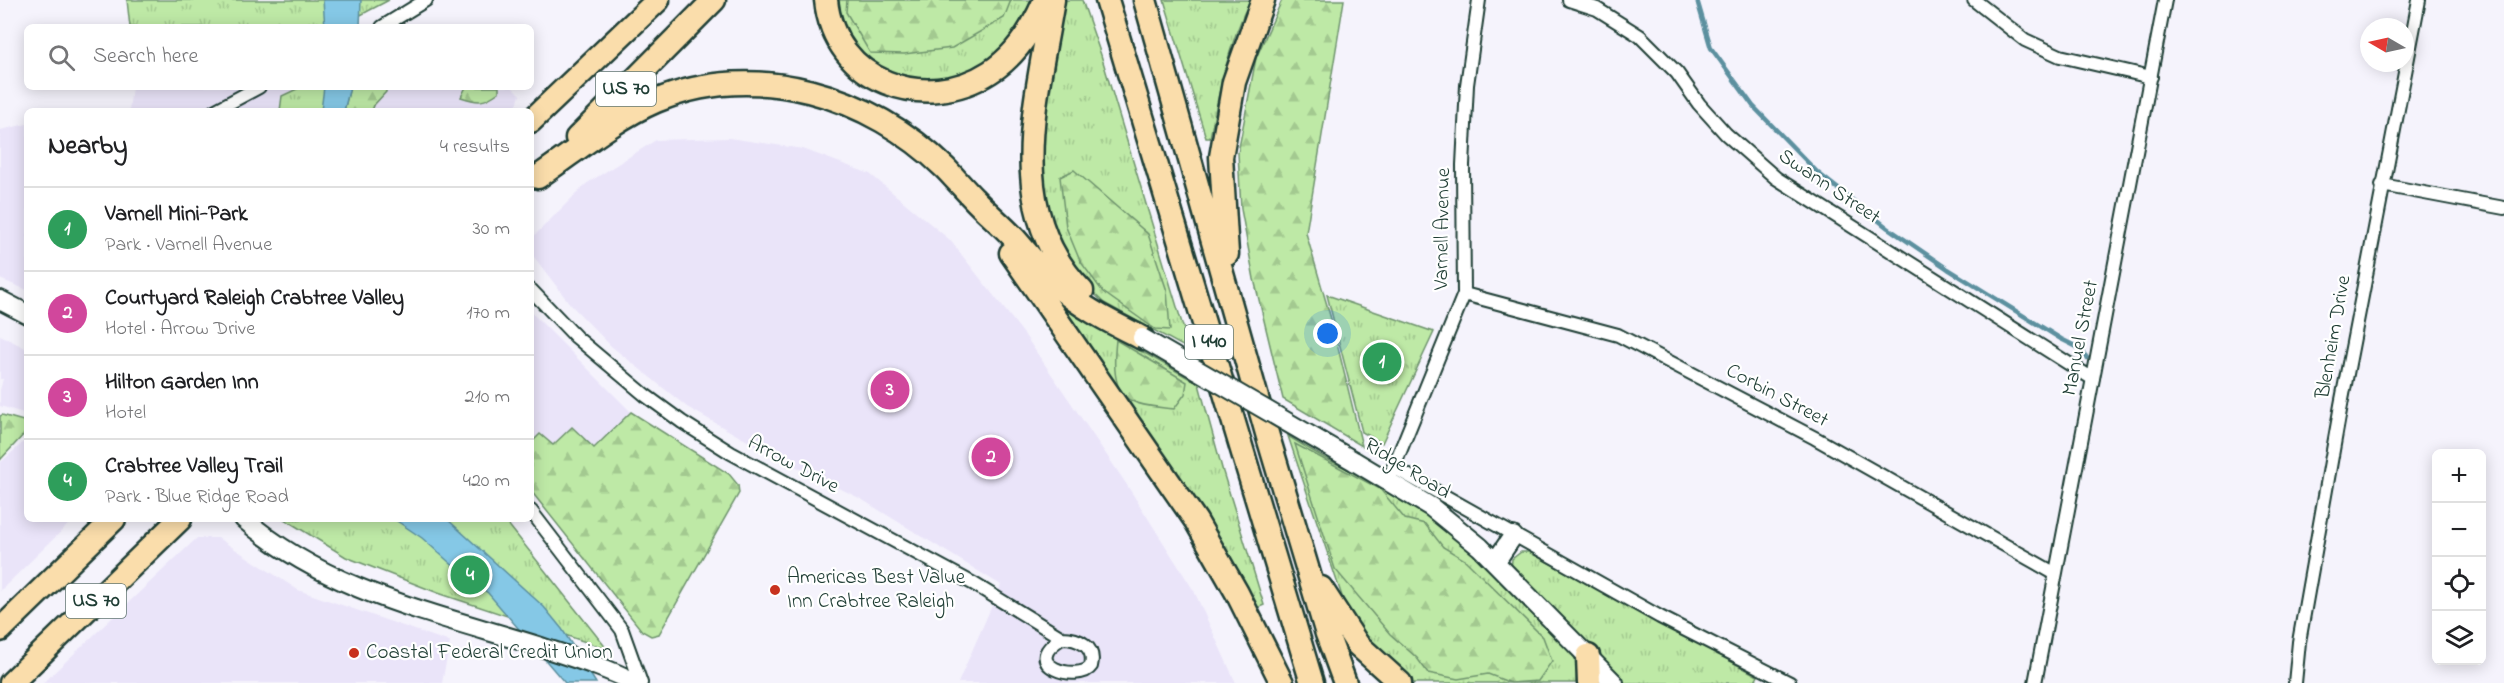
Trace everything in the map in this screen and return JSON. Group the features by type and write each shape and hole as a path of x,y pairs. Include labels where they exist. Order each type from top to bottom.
{"highway":[{"name":"US 70","path":"534,118 658,0"},
{"name":"US 70","path":"535,181 714,0"},
{"path":"826,0 837,38 856,63 890,85 929,91 974,81 1004,62 1024,38 1045,0"},
{"path":"1053,0 1031,152 1031,178 1036,210 1048,246 1063,270 1086,294 1142,338"},
{"name":"I 440","path":"1107,0 1312,683"},
{"name":"I 440","path":"1145,0 1305,561 1327,634 1345,683"},
{"path":"1231,303 1221,157 1234,82 1263,0"},
{"path":"535,181 611,127 658,101 701,88 752,84 787,86 824,95 879,118 897,129 944,167 1013,237 1058,287 1099,316 1142,338"},
{"path":"973,198 1196,520 1237,593 1282,683"},
{"name":"US 70","path":"0,630 111,522"},
{"name":"US 70","path":"11,683 177,522"},
{"path":"1305,561 1358,645 1400,683"},
{"path":"1588,656 1589,683"}],"street":[{"path":"387,24 426,0"},
{"name":"Varnell Avenue","path":"1391,474 1464,294 1463,165 1467,97 1479,0"},
{"name":"Swann Street","path":"1569,0 1597,9 1640,36 1677,73 1699,104 1726,134 1776,178 1810,202 2093,379"},
{"path":"1974,0 2025,40 2060,56 2151,77"},
{"name":"Manuel Street","path":"2035,683 2054,573 2165,0"},
{"name":"Blenheim Drive","path":"2295,683 2299,642 2382,185 2419,0"},
{"path":"220,108 253,90"},
{"path":"2382,185 2504,208"},
{"name":"Arrow Drive","path":"534,294 576,337 645,395 682,422 738,457 974,584 1062,638"},
{"name":"Corbin Street","path":"1464,294 1618,335 1815,438 2054,573"},
{"path":"0,300 24,312"},
{"name":"Ridge Road","path":"1142,338 1354,461 1391,474 1514,536 1660,617 1790,683"},
{"name":"Ridge Road","path":"1391,474 1496,561 1614,683"},
{"path":"534,515 622,630 641,683"},
{"path":"247,522 264,537 297,559 386,599 619,674 636,683"},
{"path":"1496,561 1514,536"},
{"name":"Arrow Drive","path":"1062,638 1076,638 1087,646 1092,660 1090,669 1084,678 1064,683 1053,677 1047,667 1046,655 1052,644 1062,638"}],"shaded area":[{"path":"132,90 515,90 520,95 514,108 129,108"},
{"path":"24,125 24,289 0,279 0,130"},
{"path":"729,138 803,149 870,174 950,240 1024,334 1125,482 1194,591 1236,683 958,683 1001,585 861,499 767,452 687,407 611,346 570,304 534,257 534,236 586,184 656,140"},
{"path":"534,315 631,412 539,501 534,495"},
{"path":"0,335 24,347 24,413 0,406 3,379 0,379"},
{"path":"24,442 24,522 71,522 0,591 0,463"},
{"path":"197,538 218,538 298,590 450,642 442,683 43,683"}],"green space":[{"path":"127,0 389,0 344,24 130,24"},
{"path":"834,0 1032,0 1011,40 979,68 956,78 917,83 888,76 856,53 839,25"},
{"path":"847,0 1011,0 1004,18 952,48 904,54 870,53 846,12"},
{"path":"1063,0 1082,0 1101,55 1190,350 1104,303 1087,287 1053,241 1038,155"},
{"path":"1164,0 1250,0 1236,33 1217,102 1210,138 1206,138"},
{"path":"1282,0 1344,0 1306,233 1331,319 1362,446 1283,399 1254,279 1241,209 1238,153 1256,58"},
{"path":"295,90 379,90 373,108 280,108 282,96"},
{"path":"349,90 386,90 373,108 345,108"},
{"path":"464,90 499,90 481,101 461,97"},
{"path":"1074,170 1148,234 1167,291 1170,330 1155,329 1103,292 1080,261 1066,227 1060,177"},
{"path":"1327,295 1434,332 1382,443 1362,432"},
{"path":"1066,308 1199,384 1223,472 1264,605 1257,608 1062,313"},
{"path":"1116,340 1187,382 1185,394 1174,409 1141,404 1125,397 1115,374"},
{"path":"631,412 729,474 738,485 739,493 659,634 651,636 642,631 534,495 534,440 540,434 553,445 572,427 594,448"},
{"path":"0,416 24,421 24,434 0,460"},
{"path":"1288,436 1327,459 1389,489 1423,511 1471,550 1516,593 1578,662 1576,683 1412,683 1383,662 1350,620"},
{"path":"1295,444 1380,489 1405,519 1425,524 1443,547 1465,560 1543,637 1552,661 1538,681 1511,683 1488,674 1458,679 1428,673 1417,658 1390,634 1335,569"},
{"path":"289,522 506,522 607,649 438,593 346,557"},
{"path":"1521,552 1529,552 1758,676 1754,683 1621,683 1511,571 1512,559"}],"water":[{"path":"323,0 361,0 360,24 325,24"},
{"path":"324,90 349,90 345,108 321,108"},
{"path":"398,522 450,522 544,607 562,629 596,683 565,683 488,593 467,578 422,538"}],"waterway":[{"path":"1697,0 1711,48 1753,106 1818,173 1888,228 1948,269 2081,349 2087,358"}],"place":[{"name":"Varnell Mini-Park","path":"1382,362"},
{"name":"Hilton Garden Inn","path":"890,390"},
{"name":"Courtyard Raleigh Crabtree Valley","path":"991,457"},
{"name":"Crabtree Valley Trail","path":"470,575"},
{"name":"Americas Best Value Inn Crabtree Raleigh","path":"775,590"},
{"name":"Coastal Federal Credit Union","path":"354,653"}]}
